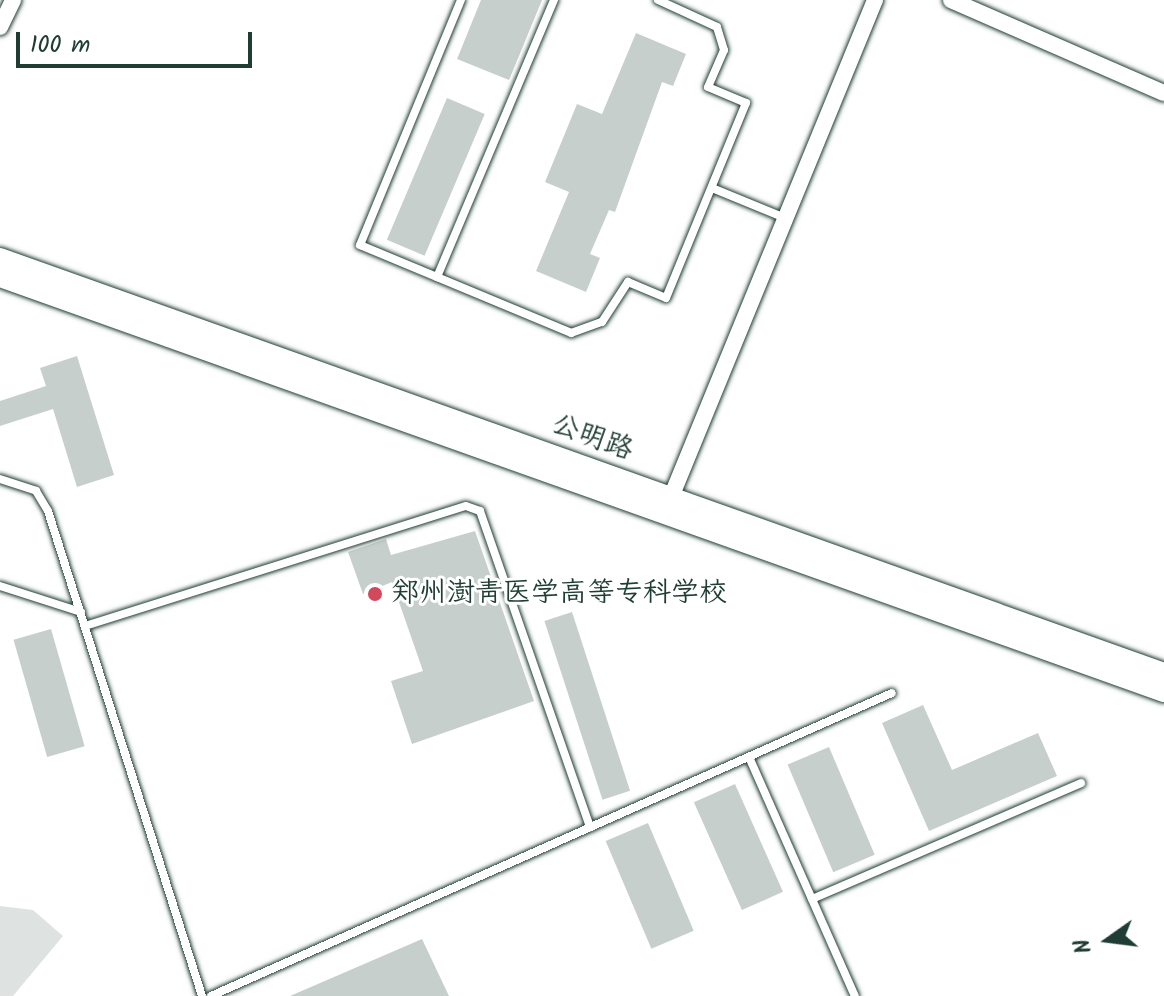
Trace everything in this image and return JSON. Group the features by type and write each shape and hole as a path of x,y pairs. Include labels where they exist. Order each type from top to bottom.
{"street":[{"path":"0,27 13,0"},
{"path":"668,505 875,0"},
{"path":"951,0 1164,93"},
{"name":"公明路","path":"0,259 1164,691"},
{"name":"公明路","path":"0,276 1164,674"}],"lane":[{"path":"461,0 360,245 583,332 618,307 628,282 666,298 746,103 708,87 724,50 717,27 658,0"},
{"path":"437,277 554,0"},
{"path":"712,188 785,218"},
{"path":"0,479 36,491 48,511 202,996"},
{"path":"85,626 466,506 480,511 590,827"},
{"path":"0,586 81,612"},
{"path":"211,996 892,693"},
{"path":"749,757 855,996"},
{"path":"812,899 1081,783"}],"shaded area":[{"path":"0,906 33,910 63,936 13,996 0,996"}],"building":[{"path":"481,0 542,0 509,80 457,59"},
{"path":"636,33 686,54 673,86 662,82 615,212 609,210 590,254 600,258 586,292 536,271 569,192 545,182 577,104 602,114"},
{"path":"447,98 485,114 425,256 387,240"},
{"path":"77,356 114,475 77,487 53,409 0,426 0,401 46,386 40,368"},
{"path":"475,531 534,701 412,744 391,681 423,671 392,582 363,594 348,552 386,539 391,555"},
{"path":"572,612 630,791 603,800 544,621"},
{"path":"51,629 85,746 47,757 14,640"},
{"path":"923,705 952,770 1038,733 1057,776 929,831 882,723"},
{"path":"829,747 875,855 833,872 788,765"},
{"path":"735,784 783,892 742,910 694,802"},
{"path":"648,823 694,931 651,949 606,841"},
{"path":"422,939 449,996 290,996"}],"place":[{"name":"郑州澍青医学高等专科学校","path":"375,594"}]}
